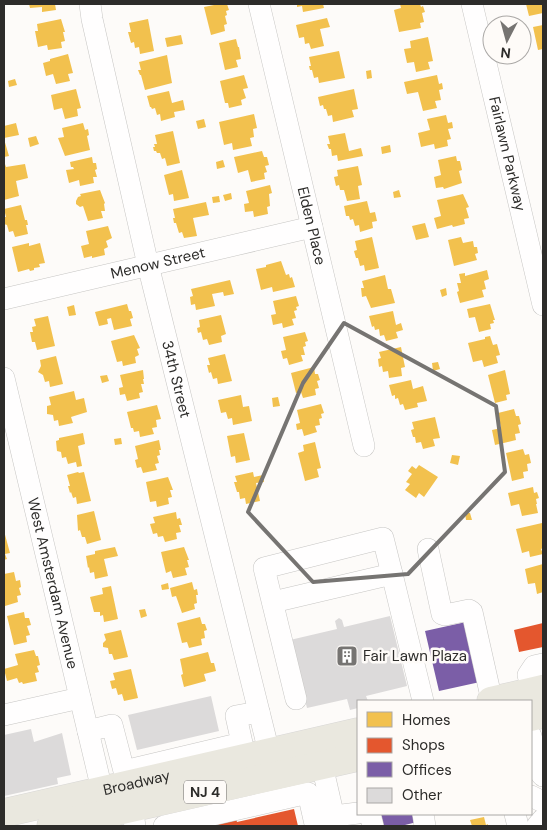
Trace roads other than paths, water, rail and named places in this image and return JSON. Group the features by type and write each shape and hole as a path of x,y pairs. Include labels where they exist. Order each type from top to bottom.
{"main road":[{"name":"Broadway","path":"4,812 102,790 232,753 269,752 357,732"},
{"name":"Broadway","path":"52,826 134,817 163,818 322,765 357,757"}],"street":[{"name":"34th Street","path":"90,4 148,265 269,752"},
{"name":"Elden Place","path":"259,4 364,446"},
{"name":"Fairlawn Parkway","path":"472,4 543,304"},
{"name":"Menow Street","path":"4,299 312,227"},
{"name":"West Amsterdam Avenue","path":"4,378 102,790"},
{"path":"296,699 264,568 383,538 392,574 400,631 410,672 423,700"},
{"path":"428,549 442,614 469,610 472,612 492,700"},
{"path":"273,602 392,574"},
{"path":"537,703 528,675 534,666 543,664"},
{"path":"4,715 80,698"},
{"path":"88,731 112,725 124,771 232,753 242,743 236,716 259,712"},
{"path":"532,740 543,776"},
{"path":"322,765 335,820"},
{"path":"163,818 308,793 315,824 357,813"},
{"path":"537,826 543,819"}],"place":[{"name":"Fair Lawn Plaza","path":"347,656"}]}
